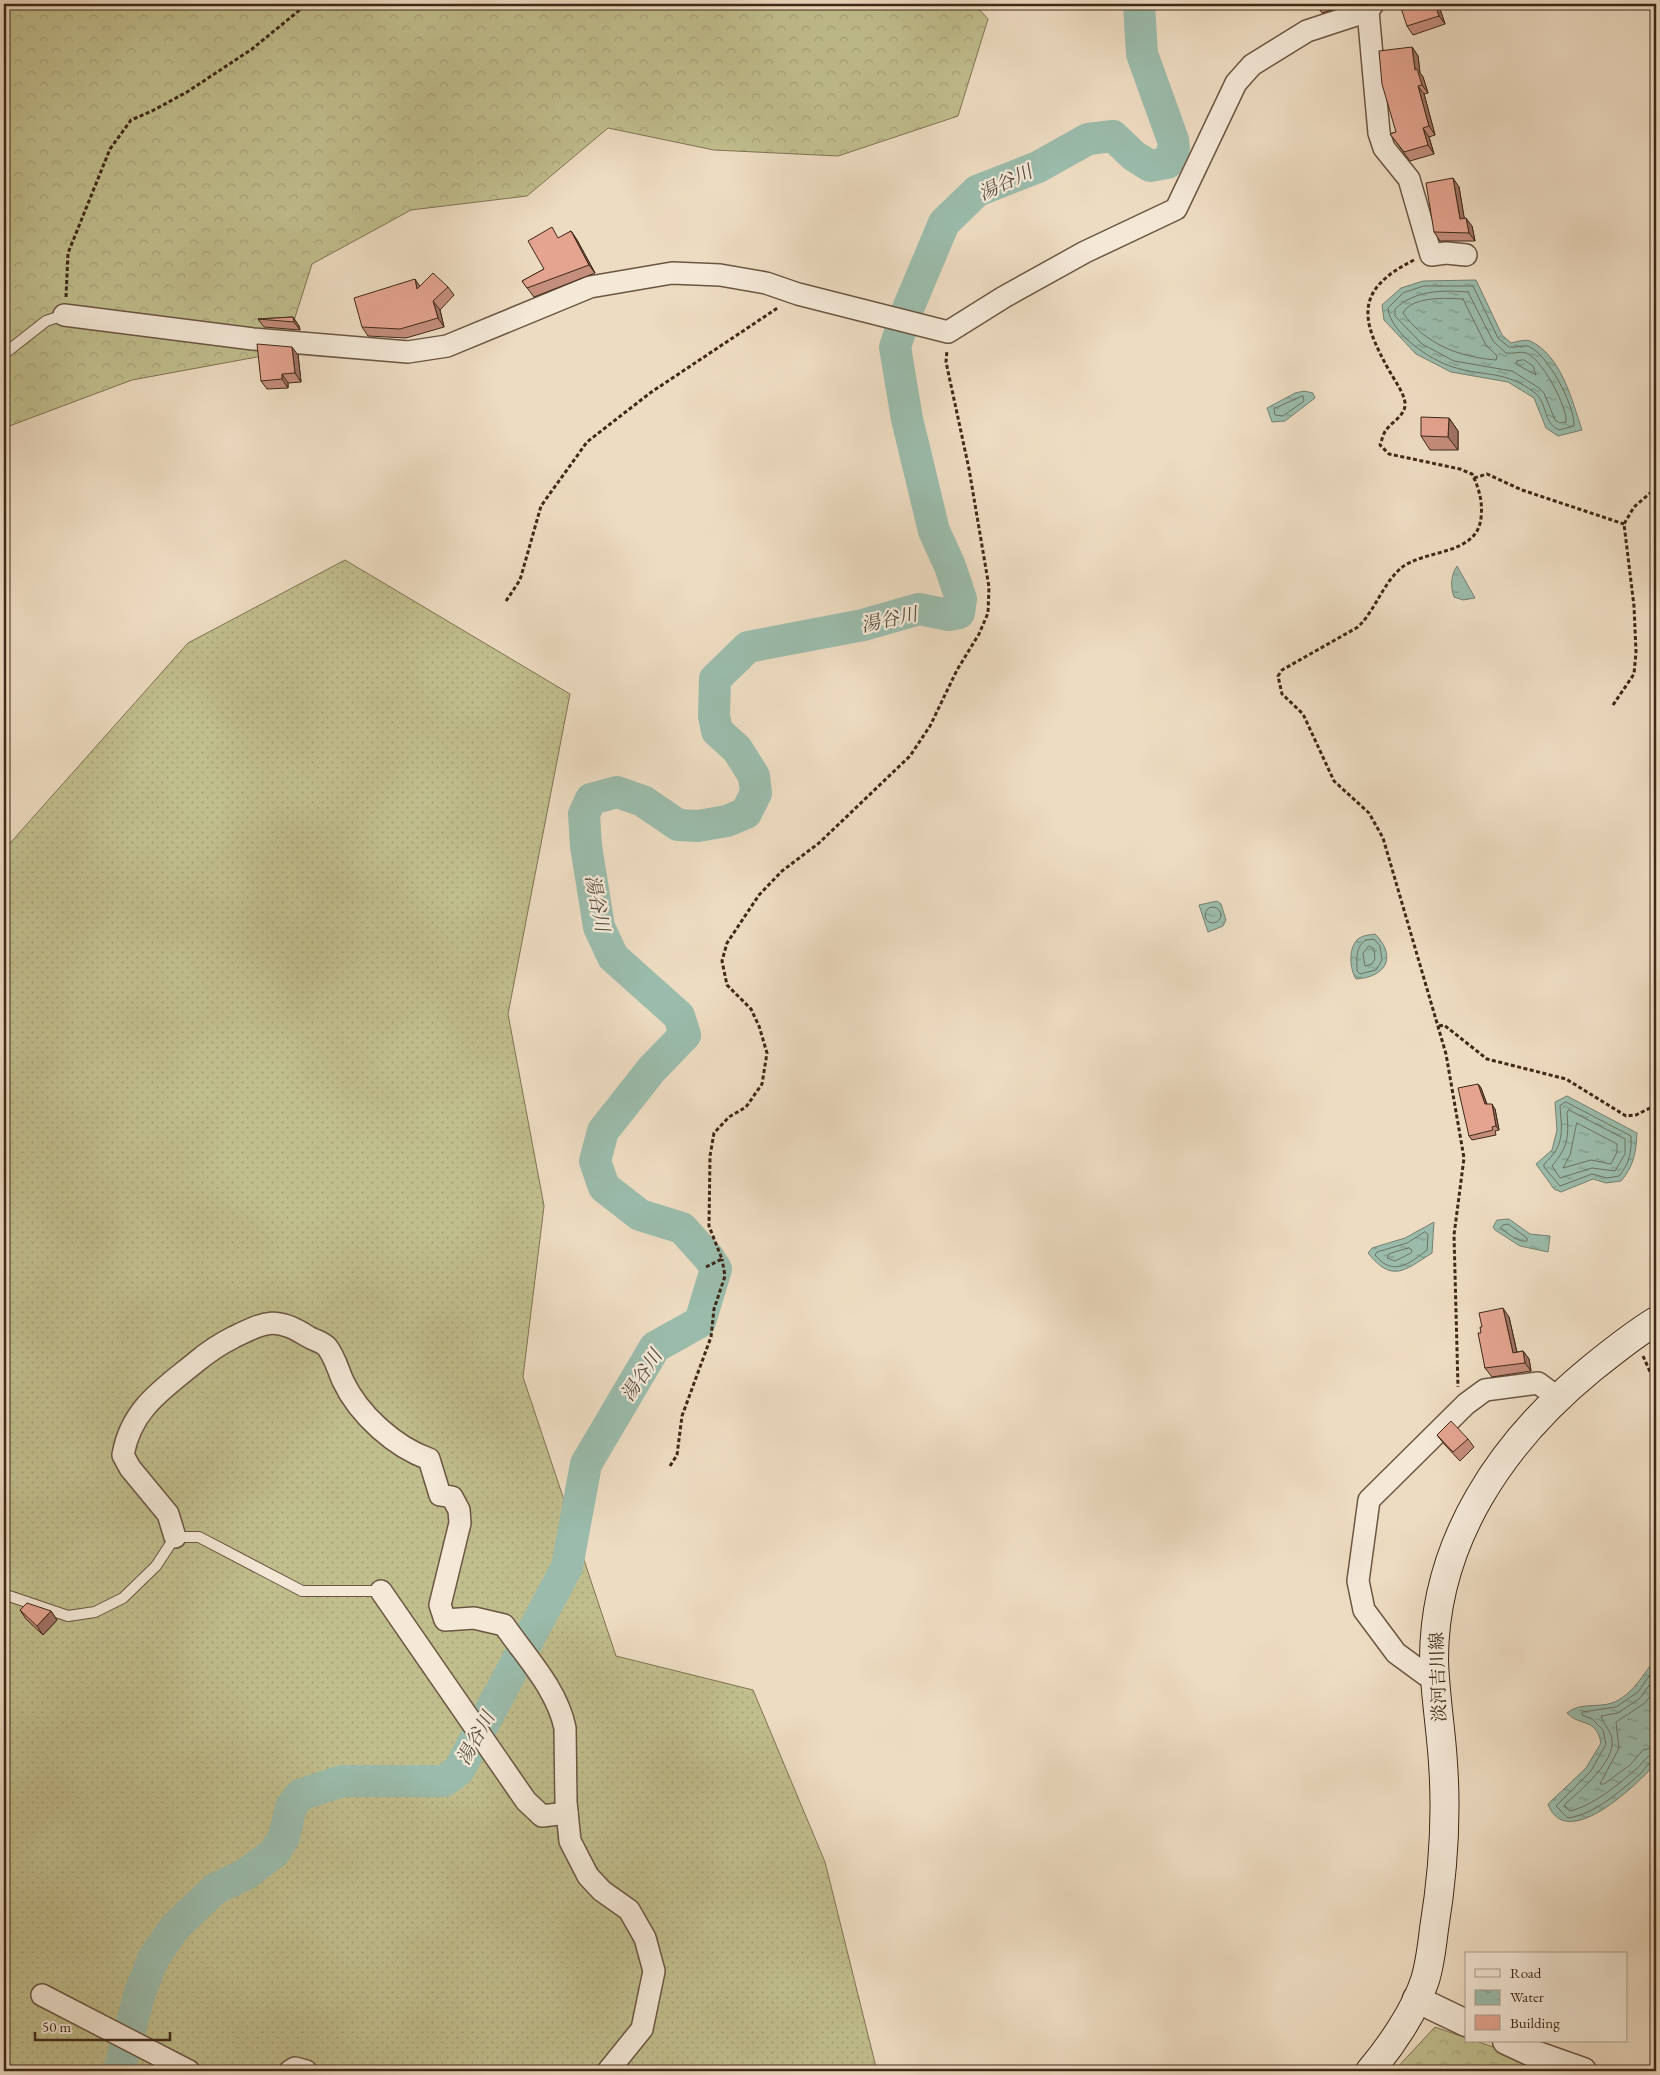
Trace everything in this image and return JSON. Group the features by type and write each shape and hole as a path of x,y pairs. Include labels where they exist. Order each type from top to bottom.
{"main road":[{"name":"淡河吉川線","path":"1370,2071 1392,2043 1416,1999 1424,1981 1430,1954 1443,1859 1445,1812 1444,1772 1435,1676 1437,1618 1448,1567 1464,1523 1490,1476 1524,1432 1557,1397 1632,1335 1656,1321"}],"street":[{"path":"64,315 253,339 408,352 447,346 590,287 672,273 720,275 766,284 798,294 948,332 1004,297 1085,252 1176,209 1236,83 1252,65 1307,31 1371,7 1379,133 1384,148 1409,179 1431,256 1446,253 1466,255"},
{"path":"175,1537 168,1514 130,1468 123,1455 132,1424 146,1404 205,1354 257,1325 271,1322 287,1326 326,1345 344,1383 360,1406 380,1428 399,1443 414,1454 429,1459 440,1495 452,1497 459,1510 460,1523 440,1605 445,1620 474,1618 504,1625 548,1687 563,1717 565,1728 567,1813 570,1841 588,1876 602,1891 629,1910 645,1938 654,1971 642,2029 608,2071"},
{"path":"1435,1676 1426,1675 1396,1653 1364,1610 1358,1581 1369,1500 1466,1404 1485,1390 1538,1383 1557,1397"},
{"path":"381,1591 526,1801 542,1816 567,1813"},
{"path":"42,1995 189,2071"},
{"path":"1416,1999 1465,2023"},
{"path":"1507,2042 1533,2062 1583,2071"},
{"path":"290,2071 294,2068 306,2071"}],"lane":[{"path":"4,354 46,321 64,315"},
{"path":"4,1598 9,1596 68,1616 95,1612 123,1598 156,1566 175,1537 198,1537 302,1591 381,1591"}],"path":[{"path":"64,315 68,254 110,149 131,120 187,92 252,49 307,4"},
{"path":"1431,256 1416,259 1396,269 1376,286 1368,305 1368,325 1383,360 1405,402 1404,411 1385,431 1380,445 1389,454 1460,469 1472,474 1479,490 1482,510 1480,528 1469,540 1403,566 1386,583 1365,620 1358,626 1282,670 1278,676 1282,694 1304,714 1334,781 1369,813 1384,838 1439,1026 1446,1054 1464,1158 1454,1235 1457,1391"},
{"path":"506,601 520,580 541,506 587,442 650,393 798,294"},
{"path":"670,1466 677,1456 682,1416 711,1337 714,1309 725,1276 709,1226 710,1156 714,1133 729,1117 746,1107 762,1084 767,1053 759,1026 751,1009 727,985 722,961 727,943 759,895 782,871 819,843 910,756 930,726 957,670 979,634 988,613 989,587 969,469 946,362 948,332"},
{"path":"1474,478 1486,474 1522,490 1624,524"},
{"path":"1613,706 1634,674 1636,652 1634,606 1624,524 1634,508 1656,488"},
{"path":"1439,1026 1444,1025 1487,1059 1566,1080 1626,1116 1636,1115 1656,1106"},
{"path":"707,1266 720,1260"},
{"path":"1632,1335 1656,1386"}],"green space":[{"path":"4,4 974,4 988,19 958,116 838,156 714,150 608,128 527,196 411,210 312,264 284,352 132,380 4,428"},
{"path":"345,560 570,694 508,1014 544,1206 523,1377 616,1656 753,1690 825,1862 877,2071 4,2071 4,850 188,643"},
{"path":"1435,2027 1465,2038 1465,2042 1479,2042 1561,2071 1394,2071"}],"water":[{"path":"1476,280 1502,335 1511,343 1528,340 1541,348 1550,357 1564,380 1582,430 1558,436 1546,428 1534,398 1508,382 1451,372 1416,354 1384,320 1382,305 1401,288 1423,281"},
{"path":"1304,391 1313,393 1315,398 1285,421 1272,422 1267,408 1295,393"},
{"path":"1457,566 1475,598 1463,600 1454,597 1452,581 1453,573"},
{"path":"1217,901 1221,904 1226,920 1223,926 1208,932 1199,905"},
{"path":"1375,934 1386,950 1385,964 1375,974 1356,979 1352,970 1351,960 1354,944 1361,937"},
{"path":"1567,1096 1637,1133 1634,1158 1629,1170 1621,1181 1606,1183 1593,1179 1561,1192 1554,1189 1536,1164 1552,1150 1557,1130 1555,1102"},
{"path":"1509,1219 1530,1234 1550,1236 1548,1252 1520,1246 1493,1227 1497,1220"},
{"path":"1434,1222 1432,1253 1406,1269 1391,1271 1376,1262 1368,1253 1372,1248 1405,1238"},
{"path":"1656,1658 1656,1763 1634,1785 1602,1810 1586,1818 1570,1822 1557,1817 1548,1804 1586,1768 1601,1743 1595,1729 1567,1713 1583,1706 1612,1703 1619,1700 1632,1690"}],"building":[{"path":"1414,4 1435,4 1439,16 1407,26 1401,8"},
{"path":"1412,47 1415,70 1417,69 1422,85 1418,86 1429,126 1423,128 1428,145 1404,152 1390,134 1396,132 1382,84 1379,51"},
{"path":"1453,178 1460,219 1466,218 1469,233 1434,232 1426,183"},
{"path":"552,227 558,238 571,231 589,265 527,288 522,281 544,269 528,241"},
{"path":"433,273 448,287 433,301 438,318 400,329 362,327 354,298 415,279 417,289"},
{"path":"293,317 294,322 258,319"},
{"path":"257,344 292,347 295,373 282,374 282,379 261,381"},
{"path":"1421,417 1449,418 1448,437 1421,436"},
{"path":"1478,1084 1485,1104 1492,1104 1496,1126 1492,1127 1493,1130 1469,1136 1458,1088"},
{"path":"1503,1308 1513,1353 1523,1351 1525,1363 1485,1368 1478,1333 1481,1333 1480,1327 1482,1327 1479,1313"},
{"path":"1451,1421 1468,1439 1453,1452 1437,1435"},
{"path":"27,1603 51,1611 37,1626 20,1610"}],"waterway":[{"name":"湯谷川","path":"119,2071 140,1992 154,1957 175,1927 215,1889 246,1874 274,1853 284,1837 291,1807 300,1795 342,1781 444,1781 459,1770 567,1567 586,1464 655,1347 700,1322 716,1269 709,1258 682,1228 640,1215 604,1187 595,1161 603,1131 652,1069 685,1035 679,1016 613,957 599,927 586,846 584,814 591,799 617,792 643,801 678,825 698,826 727,821 746,813 756,793 754,776 737,749 717,731 714,716 715,679 748,647 863,625 919,609 949,615 959,613 961,599 950,566 934,531 907,419 895,347 907,311 944,223 977,191 1038,167 1088,139 1113,136 1134,156 1150,166 1167,163 1174,148 1173,140 1142,54 1139,4"}]}
